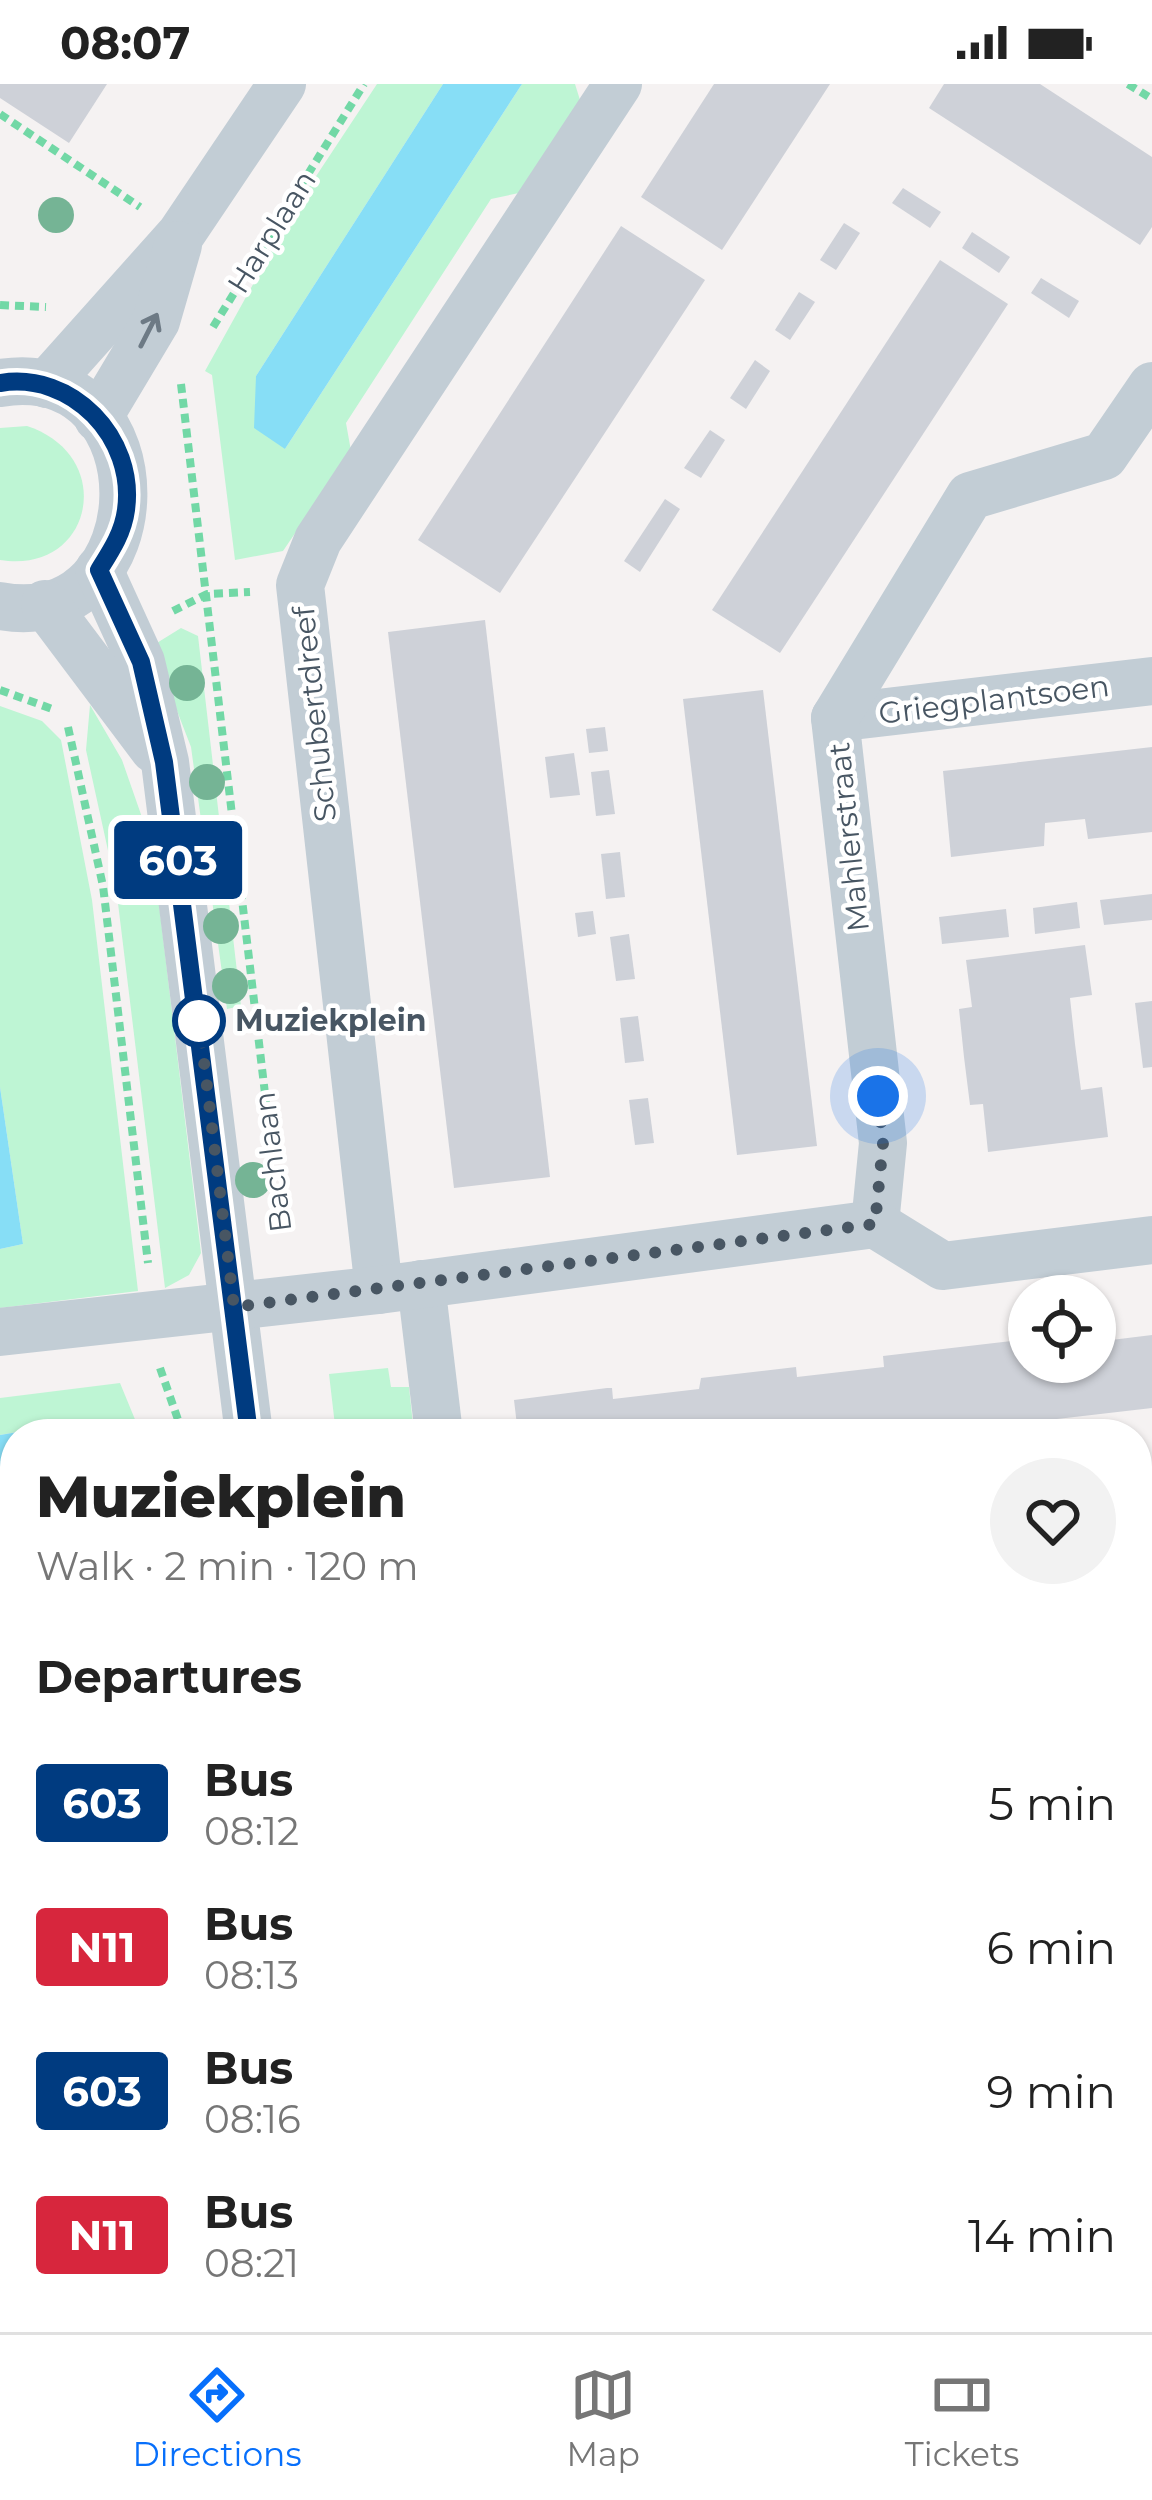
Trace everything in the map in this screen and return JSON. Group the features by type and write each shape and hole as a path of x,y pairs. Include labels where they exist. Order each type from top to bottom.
{"street":[{"path":"23,605 99,570 117,542 126,510 126,477 116,446 98,418 24,384 181,234 282,84"},
{"name":"Schubertdreef","path":"435,1419 400,1287 300,585 318,540 618,84"},
{"path":"98,418 156,321 181,234"},
{"name":"Mahlerstraat","path":"875,1224 883,1143 835,718 970,496 1104,456 1152,386"},
{"name":"Bachlaan","path":"99,570 141,662 164,762 247,1419"},
{"name":"Bachlaan","path":"23,605 164,762"},
{"name":"Griegplantsoen","path":"835,718 1152,681"},
{"path":"0,1332 400,1287 875,1224 943,1266 1152,1240"}],"path":[{"name":"Harplaan","path":"205,340 364,84"},
{"path":"1129,84 1152,100"},
{"path":"0,114 181,234"},
{"name":"Bachlaan","path":"207,594 267,1112"},
{"path":"64,713 103,886 158,1361 178,1419"}],"green space":[{"path":"377,84 443,84 256,376 285,449 522,84 575,84 580,100 519,193 491,199 346,423 351,451 283,551 235,560 212,375 205,371 297,205"},
{"path":"27,426 56,441 74,462 83,486 82,510 73,532 56,550 32,560 0,560 0,428"},
{"path":"181,628 198,636 241,1006 227,1009 191,747 152,646"},
{"path":"90,705 122,760 152,846 201,1253 189,1275 165,1288 116,887 86,750"},
{"path":"0,706 42,721 61,740 92,900 138,1291 0,1308 0,1249 23,1244 0,1087"},
{"path":"388,1368 391,1387 409,1387 412,1419 334,1419 329,1374"},
{"path":"120,1383 135,1419 0,1419 0,1398"}],"water":[{"path":"443,84 522,84 285,449 254,428 256,376"},
{"path":"0,1087 23,1244 0,1249"}],"building":[{"path":"0,84 107,84 69,143 0,98"},
{"path":"714,84 830,84 722,250 641,197"},
{"path":"944,84 1040,84 1152,157 1152,227 1140,245 929,108"},
{"path":"903,188 941,212 930,228 892,203"},
{"path":"844,223 860,233 836,270 820,260"},
{"path":"621,226 705,280 500,593 418,540"},
{"path":"972,232 1010,257 999,273 962,248"},
{"path":"940,260 1008,304 780,653 712,610"},
{"path":"1041,278 1079,301 1069,318 1031,293"},
{"path":"799,292 815,302 790,340 775,330"},
{"path":"755,360 770,371 746,409 730,398"},
{"path":"710,430 725,440 701,478 684,468"},
{"path":"665,499 680,509 640,572 624,561"},
{"path":"485,620 550,1177 454,1188 388,632"},
{"path":"763,690 817,1146 737,1155 683,699"},
{"path":"605,727 608,751 589,753 586,729"},
{"path":"1152,747 1152,832 1088,839 1085,819 1045,823 1044,846 951,857 943,771"},
{"path":"574,753 580,795 550,798 545,757"},
{"path":"609,770 615,814 596,816 591,772"},
{"path":"620,852 625,897 606,899 601,854"},
{"path":"1152,894 1152,920 1104,925 1100,900"},
{"path":"1077,902 1080,928 1035,934 1033,908"},
{"path":"1006,909 1009,937 942,944 939,917"},
{"path":"593,911 596,934 578,937 575,913"},
{"path":"629,934 635,979 616,981 610,937"},
{"path":"1085,945 1092,995 1070,998 1075,1044 1081,1090 1102,1087 1108,1137 988,1152 983,1104 970,1105 964,1057 959,1009 972,1007 966,960"},
{"path":"1152,1001 1152,1067 1143,1068 1135,1003"},
{"path":"638,1016 644,1061 625,1063 620,1018"},
{"path":"648,1098 654,1143 635,1145 629,1100"},
{"path":"1152,1335 1152,1408 1058,1419 516,1419 514,1400 607,1388 612,1388 613,1399 699,1389 701,1378 796,1367 797,1377 884,1367 883,1356 1008,1341 1008,1383 1116,1383 1116,1339"}],"bus line":[{"name":"603","path":"0,383 47,384 75,398 98,418 116,446 126,477 126,510 117,542 99,570 141,662 164,762 247,1419"}],"place":[{"name":"Muziekplein","path":"199,1021"}],"route":[{"path":"199,1021 234,1307 875,1224 883,1143 878,1096"}]}
